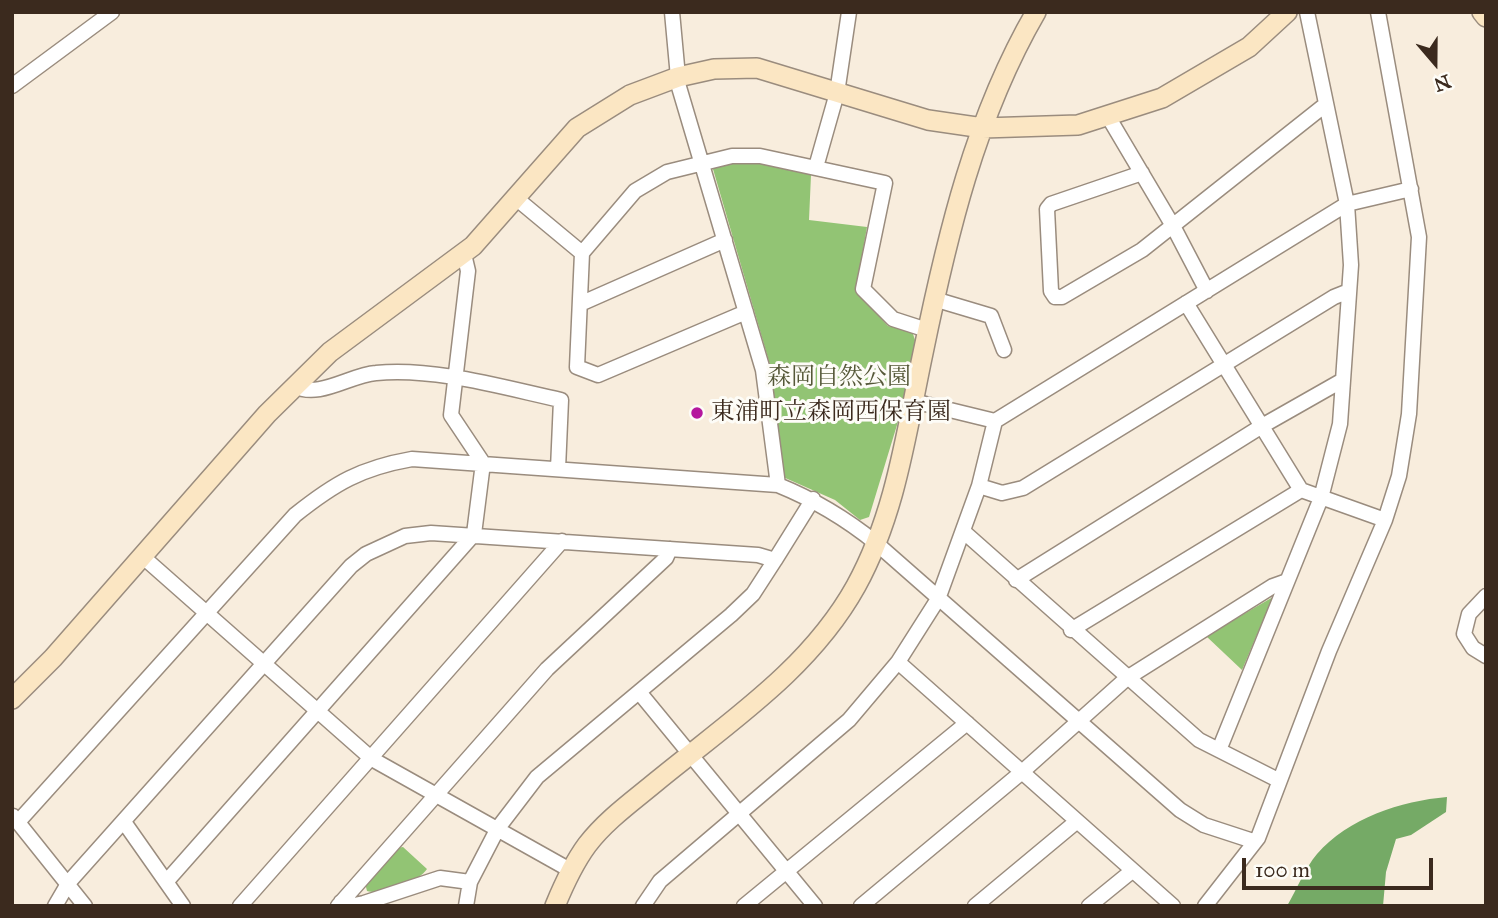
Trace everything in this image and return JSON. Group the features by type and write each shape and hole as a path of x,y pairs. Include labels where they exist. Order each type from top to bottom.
{"street":[{"path":"12,86 112,12"},
{"path":"672,12 677,77 763,370 778,485"},
{"path":"816,167 837,93 849,12"},
{"path":"555,906 570,870 607,822 786,675 822,636 854,589 876,543 895,491 950,230 983,128 1017,44 1036,12"},
{"path":"12,699 249,433 295,386 330,352 464,254 517,199 551,155 577,128 631,95 677,77 714,69 757,68 928,120 983,128 1068,126 1109,118 1162,98 1249,47 1287,12"},
{"path":"1219,750 1321,498 1336,449 1349,291 1347,204 1307,12"},
{"path":"1205,906 1258,838 1385,520 1399,476 1409,414 1419,237 1378,12"},
{"path":"1482,12 1486,17"},
{"path":"1142,173 1051,204 1047,209 1051,291 1055,297 1062,297 1142,250 1325,105"},
{"path":"1109,118 1173,226 1207,290"},
{"path":"746,312 598,376 578,367 582,253 635,191 667,172 702,161 732,156 760,156 885,183 863,289 893,319 927,330"},
{"path":"643,906 660,881 849,720 898,662 937,599 964,532 995,421 1347,204 1412,189"},
{"path":"517,199 582,253"},
{"path":"580,304 725,240"},
{"path":"166,882 474,534 483,463 451,415 468,271 464,254"},
{"path":"979,486 1002,493 1023,488 1334,297 1349,291"},
{"path":"934,299 991,316 1004,350"},
{"path":"1186,303 1301,490 1385,520"},
{"path":"295,386 306,392 315,391 377,373 455,379 561,400 558,469"},
{"path":"1016,580 1262,426 1343,380"},
{"path":"913,401 995,421"},
{"path":"85,906 69,882 15,818 207,615 295,515 341,480 371,468 412,459 778,485 813,499 844,517 876,543 1180,810 1205,825 1253,841"},
{"path":"1071,630 1301,490"},
{"path":"466,906 470,882 498,828 537,777 753,594 813,499"},
{"path":"964,532 1071,630 1199,740 1279,780"},
{"path":"55,906 69,882 337,580 366,554 405,536 474,534 758,555 775,560"},
{"path":"240,906 373,759 562,541"},
{"path":"339,904 547,669 666,558 670,549"},
{"path":"142,556 373,759 570,870"},
{"path":"861,906 1022,772 1127,678 1273,586 1287,581"},
{"path":"1486,596 1469,614 1464,634 1473,648 1486,656"},
{"path":"898,662 1173,906"},
{"path":"639,692 815,906"},
{"path":"744,906 967,723"},
{"path":"124,822 183,906"},
{"path":"975,906 1076,822"},
{"path":"1089,906 1132,871"},
{"path":"339,904 364,903 440,878 470,882"}],"green space":[{"name":"森岡自然公園","path":"716,164 765,164 811,175 809,220 867,227 856,291 888,326 912,331 915,340 904,402 869,517 860,520 835,500 783,477 770,365 713,169"},
{"path":"1273,597 1242,670 1206,636"},
{"path":"1447,797 1446,812 1411,835 1396,839 1386,872 1383,906 1287,906 1317,854 1344,830 1394,807"},
{"path":"403,847 427,869 416,879 400,887 382,892 367,891 365,883 396,848"}],"place":[{"name":"東浦町立森岡西保育園","path":"697,413"}]}
